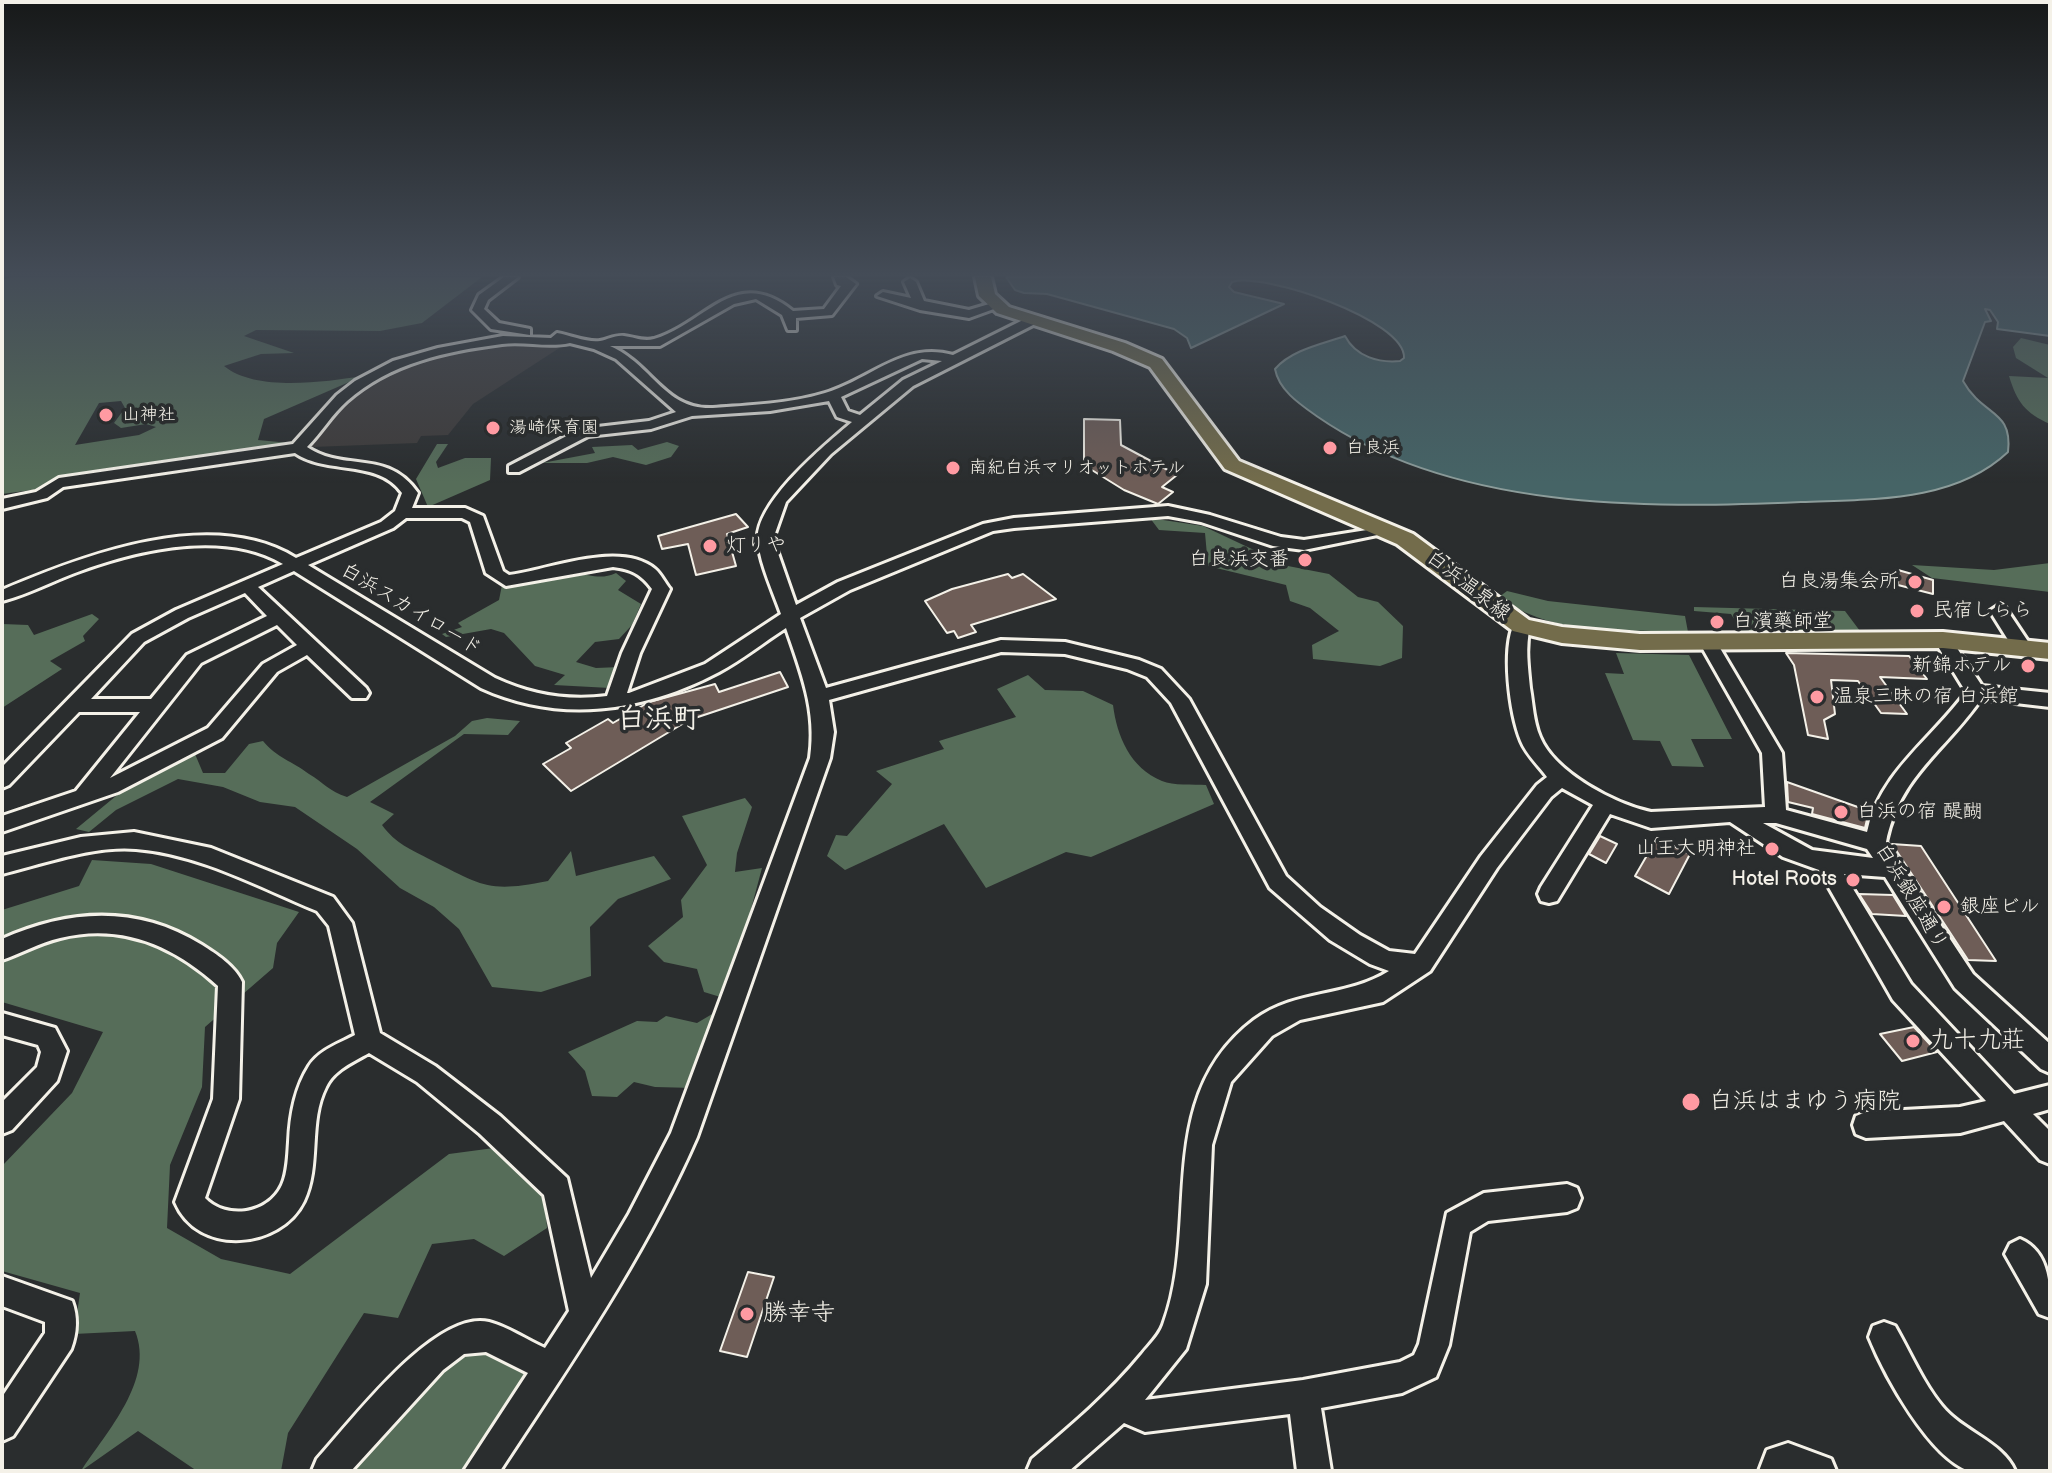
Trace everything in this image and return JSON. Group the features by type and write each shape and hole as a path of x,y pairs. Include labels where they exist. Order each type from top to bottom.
{"main road":[{"name":"白浜温泉線","path":"1115,346 1156,363 1232,465 1272,485 1386,529 1432,557 1521,626 1602,639 1708,642 1943,640 2050,651"}],"street":[{"path":"298,448 343,397 401,361 477,346"},
{"path":"603,346 624,357 668,400 691,412"},
{"path":"481,1471 632,1241 683,1137 820,758 824,732 819,696 789,618 765,539 770,519 794,483 908,383 979,346"},
{"path":"514,469 585,432 651,425 691,412 748,409 833,395 910,358 929,354 951,359"},
{"path":"833,395 842,414 863,421"},
{"path":"2,504 41,495 59,483 298,448 319,460 397,476 410,493 402,513"},
{"name":"白浜スカイロード","path":"2,596 90,561 174,543 237,543 258,547 299,563 333,588 488,683 512,694 552,703 586,705 614,702 682,683 712,668 844,586 989,527 1168,511 1204,518 1279,542 1304,545 1367,536 1386,529"},
{"path":"2,780 138,638 182,614 366,536 402,513 465,513 477,519 495,573 506,581 618,561 641,566 655,576 661,589 631,653 614,702"},
{"path":"248,587 359,693"},
{"path":"1999,611 2022,647"},
{"path":"82,798 194,659 277,618"},
{"path":"1521,626 1516,648 1525,722 1532,743 1560,778 1606,803 1651,820 1734,814 1776,815 1875,843"},
{"path":"1943,640 1976,692 2050,700"},
{"path":"1708,642 1772,753 1776,815"},
{"path":"2,824 82,798 215,733 270,668 309,646"},
{"path":"819,696 1001,646 1065,648 1154,673 1179,699 1278,882 1294,898 1379,958 1397,963 1421,964"},
{"name":"白浜銀座通り","path":"1976,692 1963,714 1921,751 1887,796 1877,822 1875,843 1964,981 2050,1061"},
{"path":"75,705 156,706"},
{"path":"1044,1471 1120,1405 1175,1338 1191,1284 1198,1145 1220,1076 1238,1052 1263,1028 1295,1010 1374,994 1421,964 1489,862 1544,791 1560,778"},
{"path":"1549,894 1606,803"},
{"path":"1734,814 1799,857 1828,866 1889,868"},
{"path":"2,865 81,846 134,840 203,854 325,904 340,923 369,1040 426,1074 490,1125 557,1188 567,1245 585,1314"},
{"path":"1828,866 1902,992 2050,1151"},
{"path":"2,950 32,934 64,927 95,921 123,924 168,937 212,962 230,982 226,1099 189,1202 204,1220 233,1229 257,1224 283,1206 295,1191 307,1098 320,1070 369,1040"},
{"path":"1374,994 1380,975 1379,958"},
{"path":"2,1024 46,1036 54,1051 48,1073 2,1121"},
{"path":"1866,1125 1960,1120 2050,1097"},
{"path":"1120,1405 1145,1416 1303,1396 1402,1377 1425,1366 1434,1345 1457,1223 1484,1207 1567,1198"},
{"path":"2020,1254 2050,1303"},
{"path":"2,1291 61,1312 60,1338 2,1425"},
{"path":"329,1471 406,1386 459,1339 487,1337 550,1367"},
{"path":"1884,1337 1930,1417 1948,1436 1998,1471"},
{"path":"1303,1396 1314,1471"},
{"path":"1776,1471 1779,1462 1788,1459 1819,1471"}],"shaded area":[{"path":"487,346 563,346 473,404 448,435 421,436 417,443 312,447 311,441 334,410 380,373 423,358"}],"green space":[{"path":"2,346 273,346 294,353 261,354 224,366 238,374 272,382 329,381 363,376 264,419 258,440 289,443 50,481 40,489 2,494","holes":["121,401 125,408 114,423 121,428 146,424 156,427 139,435 75,445 99,403"]},
{"path":"2050,346 2050,424 2028,411 2019,400 2009,376 2048,378 2016,358 2013,347"},
{"path":"667,442 679,446 671,457 646,465 613,457 587,463 542,463 595,453 592,447 632,445 638,450"},
{"path":"437,444 448,444 436,462 438,468 465,458 491,458 490,480 428,507 416,479"},
{"path":"1150,518 1203,526 1288,566 1329,574 1358,597 1378,602 1403,626 1402,658 1380,666 1313,659 1312,645 1339,631 1310,608 1290,601 1286,585 1208,566 1205,533 1159,530"},
{"path":"2050,563 2050,592 1932,578 1912,565 1994,570"},
{"path":"616,573 626,581 618,590 641,604 632,625 619,639 595,642 576,662 596,668 620,667 610,688 554,685 565,675 535,666 504,633 491,629 446,637 442,634 462,627 458,623 499,600 502,585 521,586 572,574 599,577"},
{"path":"1507,591 1548,601 1685,616 1688,632 1566,625 1520,610 1499,597"},
{"path":"1694,607 1845,611 1860,631 1742,632 1731,614 1694,611"},
{"path":"92,614 99,619 83,636 85,641 50,661 62,669 2,708 2,624 28,625 34,635"},
{"path":"1616,653 1689,655 1732,739 1691,739 1704,767 1672,766 1660,741 1633,740 1605,673 1624,674"},
{"path":"1028,675 1045,690 1083,691 1113,705 1122,739 1141,768 1167,783 1206,785 1214,804 1091,857 1066,852 986,888 944,824 845,870 827,856 836,835 847,836 892,784 876,771 944,749 939,741 1016,717 997,689"},
{"path":"487,718 520,721 508,735 464,734 370,802 394,814 382,825 393,837 431,860 486,885 512,886 548,881 571,851 576,876 654,856 671,879 618,899 590,927 591,976 541,992 492,987 459,929 434,907 400,888 357,849 295,807 260,802 223,787 178,779 116,810 89,832 76,829 122,791 195,754 203,773 225,773 249,744 263,741 279,755 347,797 455,736 472,721"},
{"path":"745,798 752,807 737,853 735,872 762,868 727,999 704,992 697,969 664,962 648,946 683,917 681,900 707,865 682,816"},
{"path":"92,860 151,864 299,912 277,943 273,968 205,1027 202,1087 170,1165 167,1228 221,1259 290,1274 449,1154 494,1148 544,1193 547,1228 504,1256 474,1239 432,1244 398,1318 364,1313 288,1433 281,1471 197,1471 138,1431 81,1471 115,1422 134,1386 139,1368 135,1331 74,1334 80,1293 2,1271 2,1166 72,1093 103,1032 2,1002 2,910 79,886"},
{"path":"724,1007 694,1088 655,1087 634,1082 617,1097 592,1096 585,1071 568,1052 637,1021 657,1022 666,1016 697,1023"},
{"path":"459,1339 529,1369 461,1471 327,1471"}],"water":[{"path":"1314,346 1352,346 1376,360 1400,361 1404,358 1399,346 1976,346 1963,381 1971,393 2001,420 2006,428 2008,452 1963,481 1910,495 1883,498 1678,505 1551,497 1489,487 1428,470 1371,448 1318,417 1292,397 1281,384 1275,369 1289,357"}],"building":[{"path":"1084,419 1120,420 1121,445 1177,475 1162,487 1173,492 1158,504 1124,490 1087,467 1084,459"},
{"name":"灯りや","path":"736,514 748,527 727,534 736,566 696,575 688,544 662,549 658,536"},
{"path":"1898,570 1933,580 1933,594 1898,585"},
{"path":"1008,574 1012,578 1023,574 1056,599 971,625 976,632 958,638 954,631 947,633 925,601 952,589"},
{"name":"温泉三昧の宿 白浜館","path":"1786,653 1909,656 1927,679 1880,677 1907,714 1881,713 1858,681 1831,680 1835,714 1824,720 1828,739 1808,735 1794,665"},
{"path":"780,672 788,687 689,720 571,791 543,764 571,748 566,743 608,719 613,723 649,702 715,684 719,692"},
{"name":"白浜の宿 醍醐","path":"1787,782 1869,811 1865,828 1812,814 1813,808 1788,802"},
{"path":"1600,836 1617,844 1606,863 1589,854"},
{"path":"1657,838 1690,854 1669,894 1635,876"},
{"name":"銀座ビル","path":"1892,844 1921,846 1996,961 1968,960"},
{"path":"1859,894 1893,895 1906,916 1872,914"},
{"name":"九十九莊","path":"1914,1027 1937,1052 1902,1061 1880,1034"},
{"name":"勝幸寺","path":"748,1272 774,1277 747,1357 720,1351"}],"place":[{"name":"山神社","path":"106,415"},
{"name":"湯崎保育園","path":"493,428"},
{"name":"白良浜","path":"1330,448"},
{"name":"南紀白浜マリオットホテル","path":"953,468"},
{"name":"灯りや","path":"710,546"},
{"name":"白良浜交番","path":"1305,560"},
{"name":"白良湯集会所","path":"1915,582"},
{"name":"民宿しらら","path":"1917,611"},
{"name":"白濱藥師堂","path":"1717,622"},
{"name":"新錦ホテル","path":"2028,666"},
{"name":"温泉三昧の宿 白浜館","path":"1817,697"},
{"name":"白浜の宿 醍醐","path":"1841,812"},
{"name":"山王大明神社","path":"1772,849"},
{"name":"Hotel Roots","path":"1853,880"},
{"name":"銀座ビル","path":"1944,907"},
{"name":"九十九莊","path":"1913,1041"},
{"name":"白浜はまゆう病院","path":"1691,1102"},
{"name":"勝幸寺","path":"747,1314"}],"district":[{"name":"白浜町","path":"659,720"}]}
